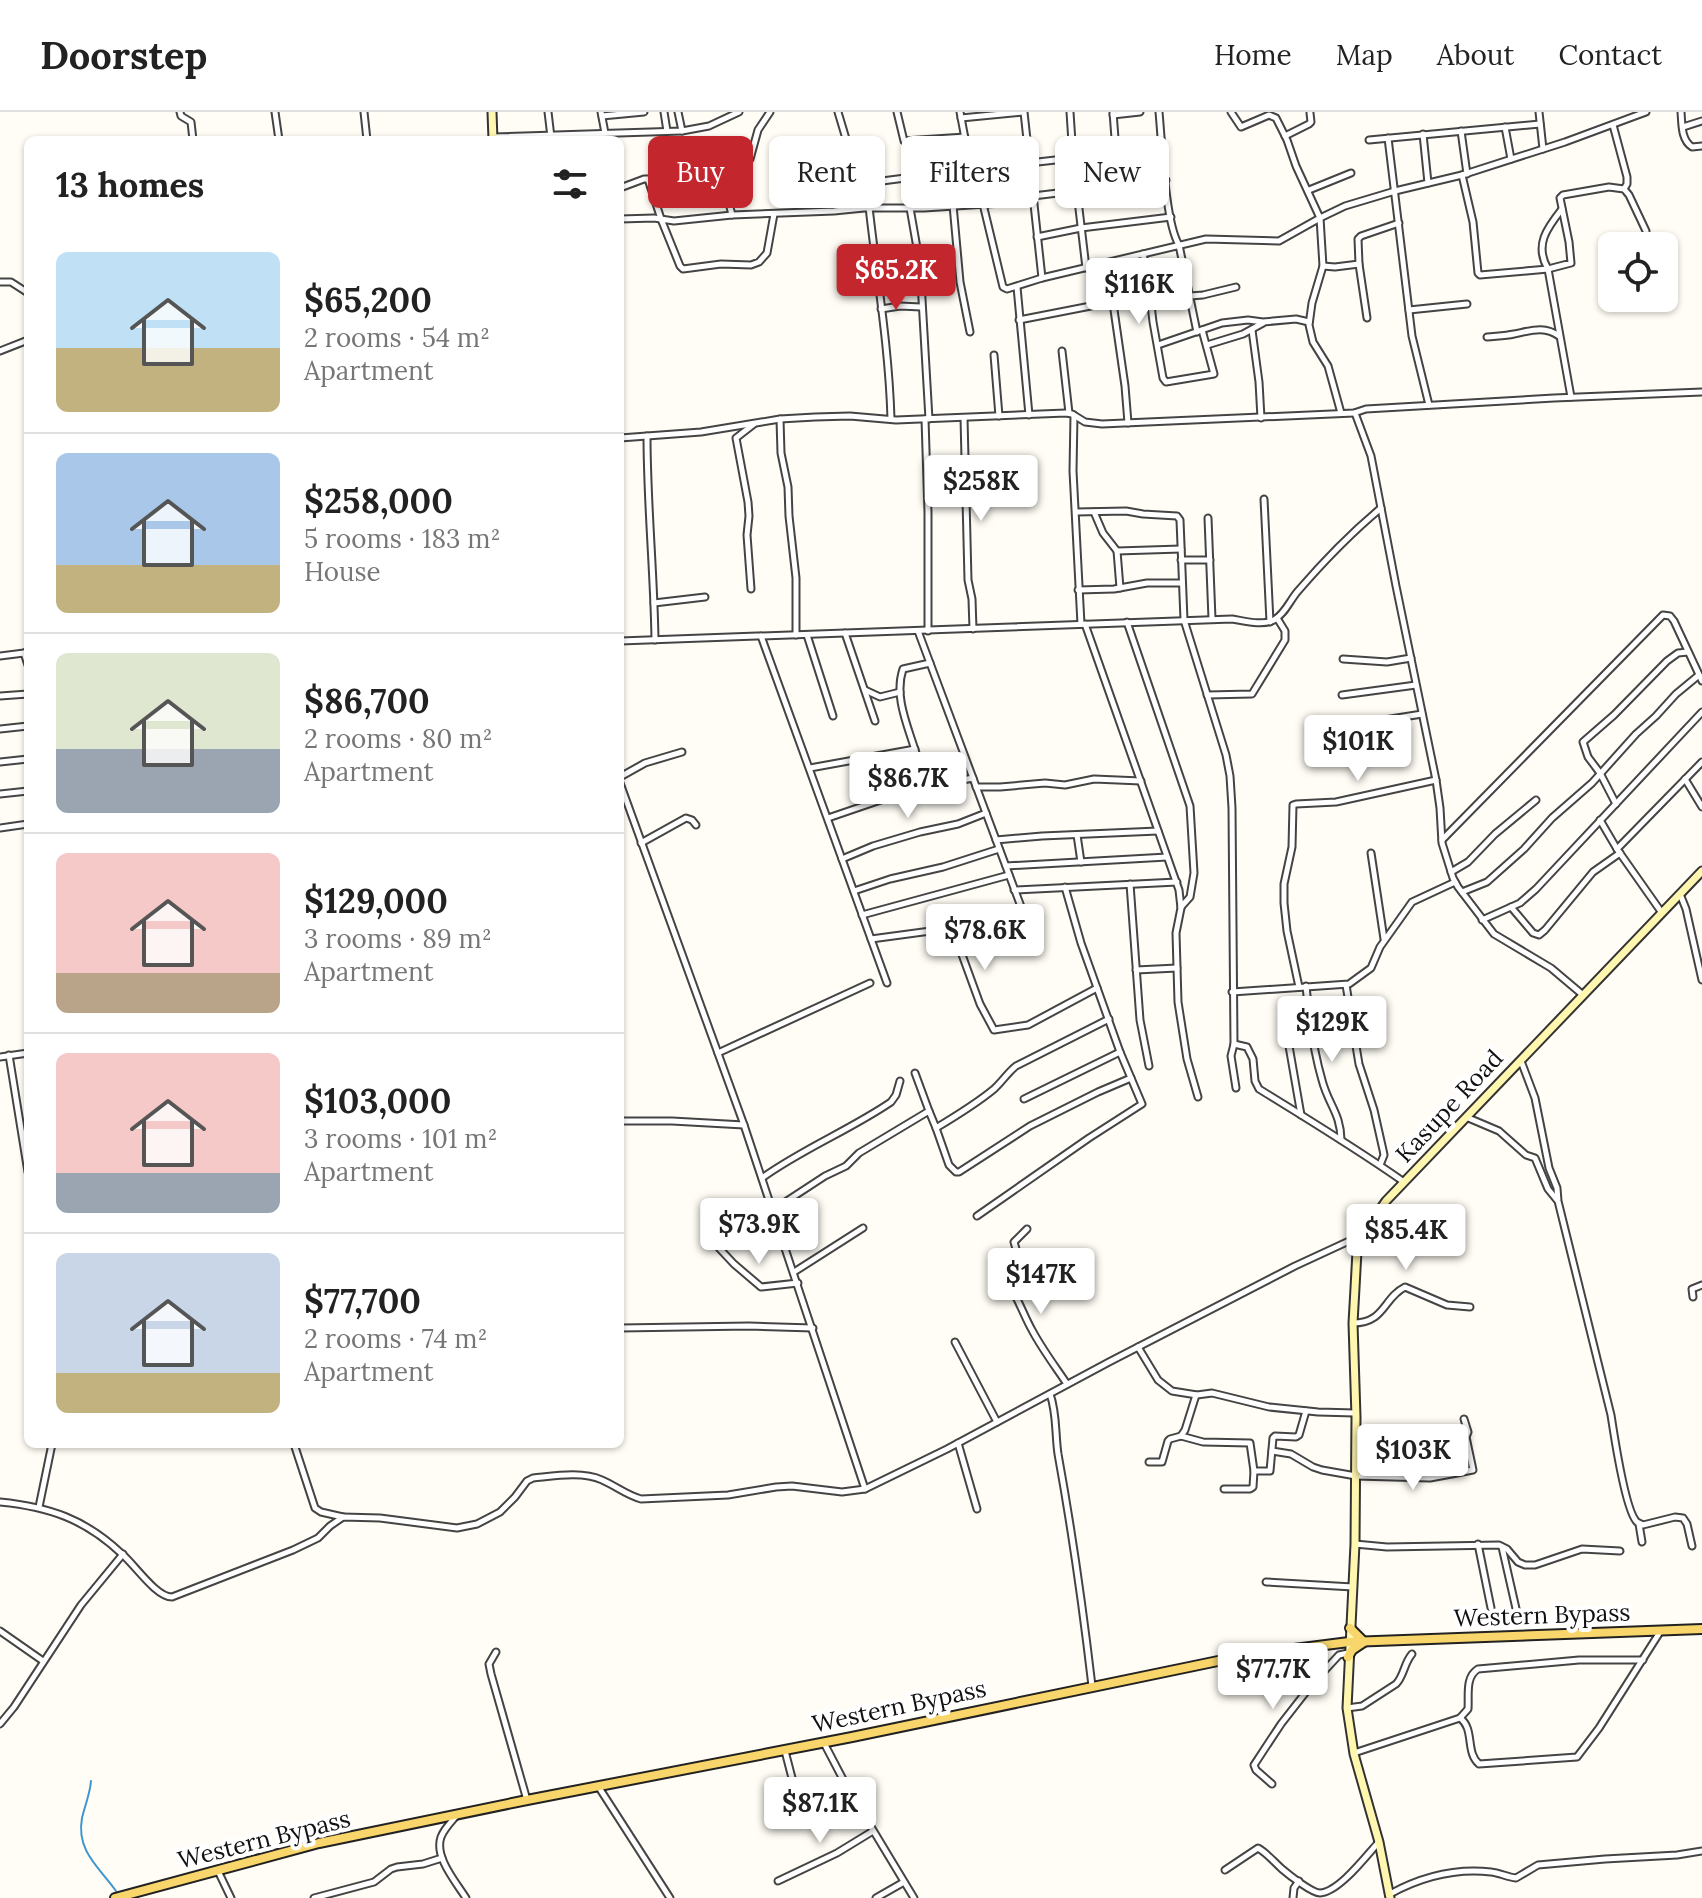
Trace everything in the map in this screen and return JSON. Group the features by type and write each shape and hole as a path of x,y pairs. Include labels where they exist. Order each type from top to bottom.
{"main road":[{"path":"1337,1644 1343,1641 1350,1629 1364,1642 1349,1651"},
{"name":"Western Bypass","path":"115,1898 319,1843 1247,1655 1337,1644 1349,1651 1364,1642 1702,1629"}],"street":[{"path":"180,112 181,116 191,121 193,136"},
{"path":"275,112 278,136"},
{"path":"364,112 367,136"},
{"path":"492,112 493,136"},
{"path":"548,112 551,136"},
{"path":"605,133 602,114 644,112"},
{"path":"664,112 667,131"},
{"path":"678,112 682,131"},
{"path":"564,136 682,131 709,126 739,112"},
{"path":"732,215 725,187 750,159 758,130 770,112"},
{"path":"838,112 845,136"},
{"path":"897,112 903,136"},
{"path":"965,136 961,115 1024,112 1026,136"},
{"path":"1070,112 1072,136"},
{"path":"1115,136 1113,113 1140,112"},
{"path":"1159,112 1161,136"},
{"path":"1231,112 1241,127 1272,115 1276,118 1320,218 1323,266 1309,322 1313,342 1328,366 1341,413"},
{"path":"1539,112 1543,149"},
{"path":"984,208 1003,288 1007,289 1213,238 1276,242 1359,201 1464,174 1646,112"},
{"path":"1681,112 1684,137 1690,146 1702,146"},
{"path":"1285,136 1309,124 1310,113"},
{"path":"1683,127 1702,121"},
{"path":"1369,140 1540,124"},
{"path":"1613,125 1627,177 1624,189"},
{"path":"1505,127 1511,159"},
{"path":"1461,131 1478,273 1548,269 1572,261 1560,198 1563,195 1609,187 1624,189 1646,231"},
{"path":"1423,134 1428,183"},
{"path":"1388,138 1412,336 1429,405"},
{"path":"1309,190 1351,173"},
{"path":"624,186 648,179 661,219 684,269 759,262 767,253 774,214"},
{"path":"1143,254 1151,288 1163,378 1168,383 1212,375 1214,370 1190,296 1169,202"},
{"path":"624,219 680,221 866,208 887,345 891,419"},
{"path":"910,208 920,265 926,348 928,631"},
{"path":"953,208 960,282 970,332"},
{"path":"1034,208 1042,278"},
{"path":"1078,208 1086,268"},
{"path":"1562,209 1543,242 1542,258 1548,269 1571,397"},
{"path":"1037,237 1081,228 1171,217"},
{"path":"1367,318 1357,242 1359,237 1399,223"},
{"path":"1323,266 1359,264"},
{"path":"0,282 11,282 24,290"},
{"path":"1017,287 1029,415"},
{"path":"1190,296 1236,287"},
{"path":"1019,320 1113,303 1128,423"},
{"path":"1409,310 1467,304"},
{"path":"881,309 921,307"},
{"path":"1158,345 1222,323 1296,319 1309,322"},
{"path":"1207,345 1234,338 1263,322"},
{"path":"1487,337 1536,329 1550,331 1560,337"},
{"path":"1252,330 1261,418"},
{"path":"0,351 24,342"},
{"path":"1062,351 1072,414 1078,590 1083,624 1177,882 1181,908 1176,933 1181,1029 1198,1097"},
{"path":"994,355 999,416"},
{"path":"624,438 701,432 780,419 850,416 927,419 1072,414 1090,423 1128,423 1702,392"},
{"path":"1354,413 1369,445 1436,780 1441,840 1451,872 1462,892 1497,937 1551,968 1583,995"},
{"path":"964,418 968,580 973,629"},
{"path":"780,419 781,453 788,487 796,578 796,635"},
{"path":"751,589 748,502 736,438 755,423"},
{"path":"647,436 655,640"},
{"path":"1264,499 1270,622"},
{"path":"624,641 1212,619 1270,622 1277,618 1338,548 1381,508"},
{"path":"1076,512 1126,511 1177,516 1180,520 1184,620 1230,776 1234,1044 1231,1056 1236,1088"},
{"path":"1094,512 1103,533 1117,551 1120,588"},
{"path":"1208,518 1212,619"},
{"path":"1117,551 1181,549"},
{"path":"1181,560 1210,560"},
{"path":"1078,590 1181,583"},
{"path":"654,603 705,597"},
{"path":"1441,840 1661,617 1668,615 1672,619 1700,678 1676,694 1528,846 1487,882 1462,892"},
{"path":"1207,695 1253,694 1285,640 1285,631 1277,618"},
{"path":"1127,622 1190,806 1194,873 1190,897 1181,908"},
{"path":"871,939 927,931 1004,926 1026,920 918,631"},
{"path":"845,633 875,721"},
{"path":"807,635 833,716"},
{"path":"761,636 887,983"},
{"path":"0,656 24,652"},
{"path":"1616,804 1586,752 1584,741 1667,661 1678,653 1688,652"},
{"path":"1343,659 1390,662 1411,658"},
{"path":"925,787 900,692 903,669 930,663"},
{"path":"1342,695 1416,685"},
{"path":"865,690 880,697 900,692"},
{"path":"0,696 24,694"},
{"path":"1482,920 1524,900 1536,889 1702,712"},
{"path":"1353,725 1422,714"},
{"path":"0,729 24,726"},
{"path":"810,768 915,749"},
{"path":"624,775 645,763 682,752"},
{"path":"0,762 24,759"},
{"path":"1511,907 1533,933 1539,935 1593,872 1618,851 1702,762"},
{"path":"827,818 910,790 973,778"},
{"path":"976,787 1045,783 1065,785 1094,779 1141,781"},
{"path":"1685,779 1702,807"},
{"path":"1341,1141 1341,1125 1325,1091 1287,931 1284,884 1292,847 1292,806 1336,802 1436,780"},
{"path":"0,794 24,791"},
{"path":"624,794 744,1125 865,1489"},
{"path":"1451,872 1468,862 1495,834 1536,800"},
{"path":"842,859 873,846 958,824 986,813"},
{"path":"641,843 686,818 691,818 696,825"},
{"path":"1600,820 1662,913"},
{"path":"0,827 24,824"},
{"path":"996,840 1158,831"},
{"path":"1077,835 1081,862"},
{"path":"854,891 999,849"},
{"path":"1371,853 1384,940"},
{"path":"1006,866 1167,857"},
{"name":"Kasupe Road","path":"1390,1896 1379,1842 1354,1753 1347,1708 1355,1544 1353,1323 1357,1251 1362,1235 1379,1209 1702,871"},
{"path":"862,915 1009,875"},
{"path":"1014,890 1177,882"},
{"path":"1232,992 1352,983 1371,968 1384,940 1414,900 1455,882"},
{"path":"1130,884 1140,1020 1149,1066"},
{"path":"977,1216 1142,1103 1097,988 1065,887"},
{"path":"1680,894 1702,980"},
{"path":"953,930 980,1004 994,1030 1028,1025 1097,988"},
{"path":"1136,970 1177,968"},
{"path":"718,1053 870,983"},
{"path":"1346,985 1359,1064 1384,1155 1380,1165"},
{"path":"936,1128 988,1094 1016,1066 1109,1019"},
{"path":"1285,1023 1301,1116"},
{"path":"1234,1044 1247,1047 1253,1059 1253,1073 1258,1087 1404,1182"},
{"path":"1024,1099 1120,1052"},
{"path":"0,1057 24,1053"},
{"path":"9,1055 24,1147"},
{"path":"1520,1060 1535,1098 1549,1168 1557,1188 1611,1415 1628,1501 1639,1524 1642,1542"},
{"path":"915,1073 949,1165 956,1172 1030,1126 1131,1078"},
{"path":"762,1178 891,1102 900,1081"},
{"path":"773,1210 929,1111"},
{"path":"1466,1117 1499,1131 1526,1155 1535,1158 1548,1189 1558,1201"},
{"path":"624,1121 744,1125"},
{"path":"794,1272 863,1228"},
{"path":"1010,1289 1024,1280 1014,1242 1027,1229"},
{"path":"295,1448 315,1508 321,1512 457,1528 477,1524 500,1512 527,1481 553,1476 598,1478 627,1496 641,1499 728,1495 792,1486 842,1492 865,1489 1341,1243 1362,1235"},
{"path":"719,1248 761,1287 798,1283"},
{"path":"995,1271 1002,1276 1019,1302 1033,1332 1067,1384"},
{"path":"1693,1297 1692,1289 1702,1285"},
{"path":"1353,1323 1364,1323 1376,1316 1404,1287 1447,1305 1470,1307"},
{"path":"624,1328 813,1328"},
{"path":"955,1342 997,1422"},
{"path":"1138,1347 1158,1380 1172,1391 1197,1395 1212,1393 1269,1407 1355,1413"},
{"path":"1050,1394 1092,1687"},
{"path":"1181,1436 1197,1395"},
{"path":"1254,1471 1270,1471 1274,1436 1299,1435 1306,1411"},
{"path":"1272,1451 1291,1454 1322,1470 1356,1476 1430,1478 1473,1470 1464,1419"},
{"path":"1149,1462 1162,1462 1168,1441 1181,1436 1203,1442 1250,1443 1254,1471 1252,1488 1224,1489"},
{"path":"958,1443 977,1509"},
{"path":"39,1507 51,1448"},
{"path":"0,1502 39,1507 79,1521 123,1554 166,1597 293,1550 318,1538 343,1517"},
{"path":"1639,1524 1683,1518 1692,1546"},
{"path":"1355,1544 1387,1547 1502,1546 1525,1565 1535,1565 1582,1549 1620,1551"},
{"path":"1478,1544 1491,1608"},
{"path":"1502,1546 1517,1613"},
{"path":"0,1724 81,1605 123,1554"},
{"path":"1266,1582 1353,1587"},
{"path":"0,1631 43,1661"},
{"path":"1460,1718 1467,1724 1471,1755 1476,1763 1573,1758 1580,1754 1599,1728 1660,1631"},
{"path":"1272,1784 1254,1765 1313,1683 1339,1655 1349,1651"},
{"path":"496,1652 489,1664 491,1674 527,1800"},
{"path":"1347,1708 1362,1706 1396,1684 1412,1654"},
{"path":"1354,1753 1460,1718 1468,1709 1469,1677 1478,1669 1563,1661 1643,1660"},
{"path":"823,1742 914,1898"},
{"path":"784,1750 792,1778 784,1800 791,1814"},
{"path":"598,1786 670,1898"},
{"path":"457,1814 442,1835 439,1846 442,1858 466,1898"},
{"path":"778,1881 837,1853 873,1831"},
{"path":"1225,1870 1258,1848 1317,1892 1330,1889 1353,1872 1379,1842"},
{"path":"1390,1896 1417,1881 1449,1873 1490,1872 1516,1878 1538,1865 1702,1851"},
{"path":"314,1898 374,1882 391,1869 442,1858"},
{"path":"218,1871 231,1898"},
{"path":"1293,1898 1299,1881"},
{"path":"876,1898 904,1882"}],"waterway":[{"path":"91,1781 82,1818 82,1840 90,1858 116,1891"}]}
